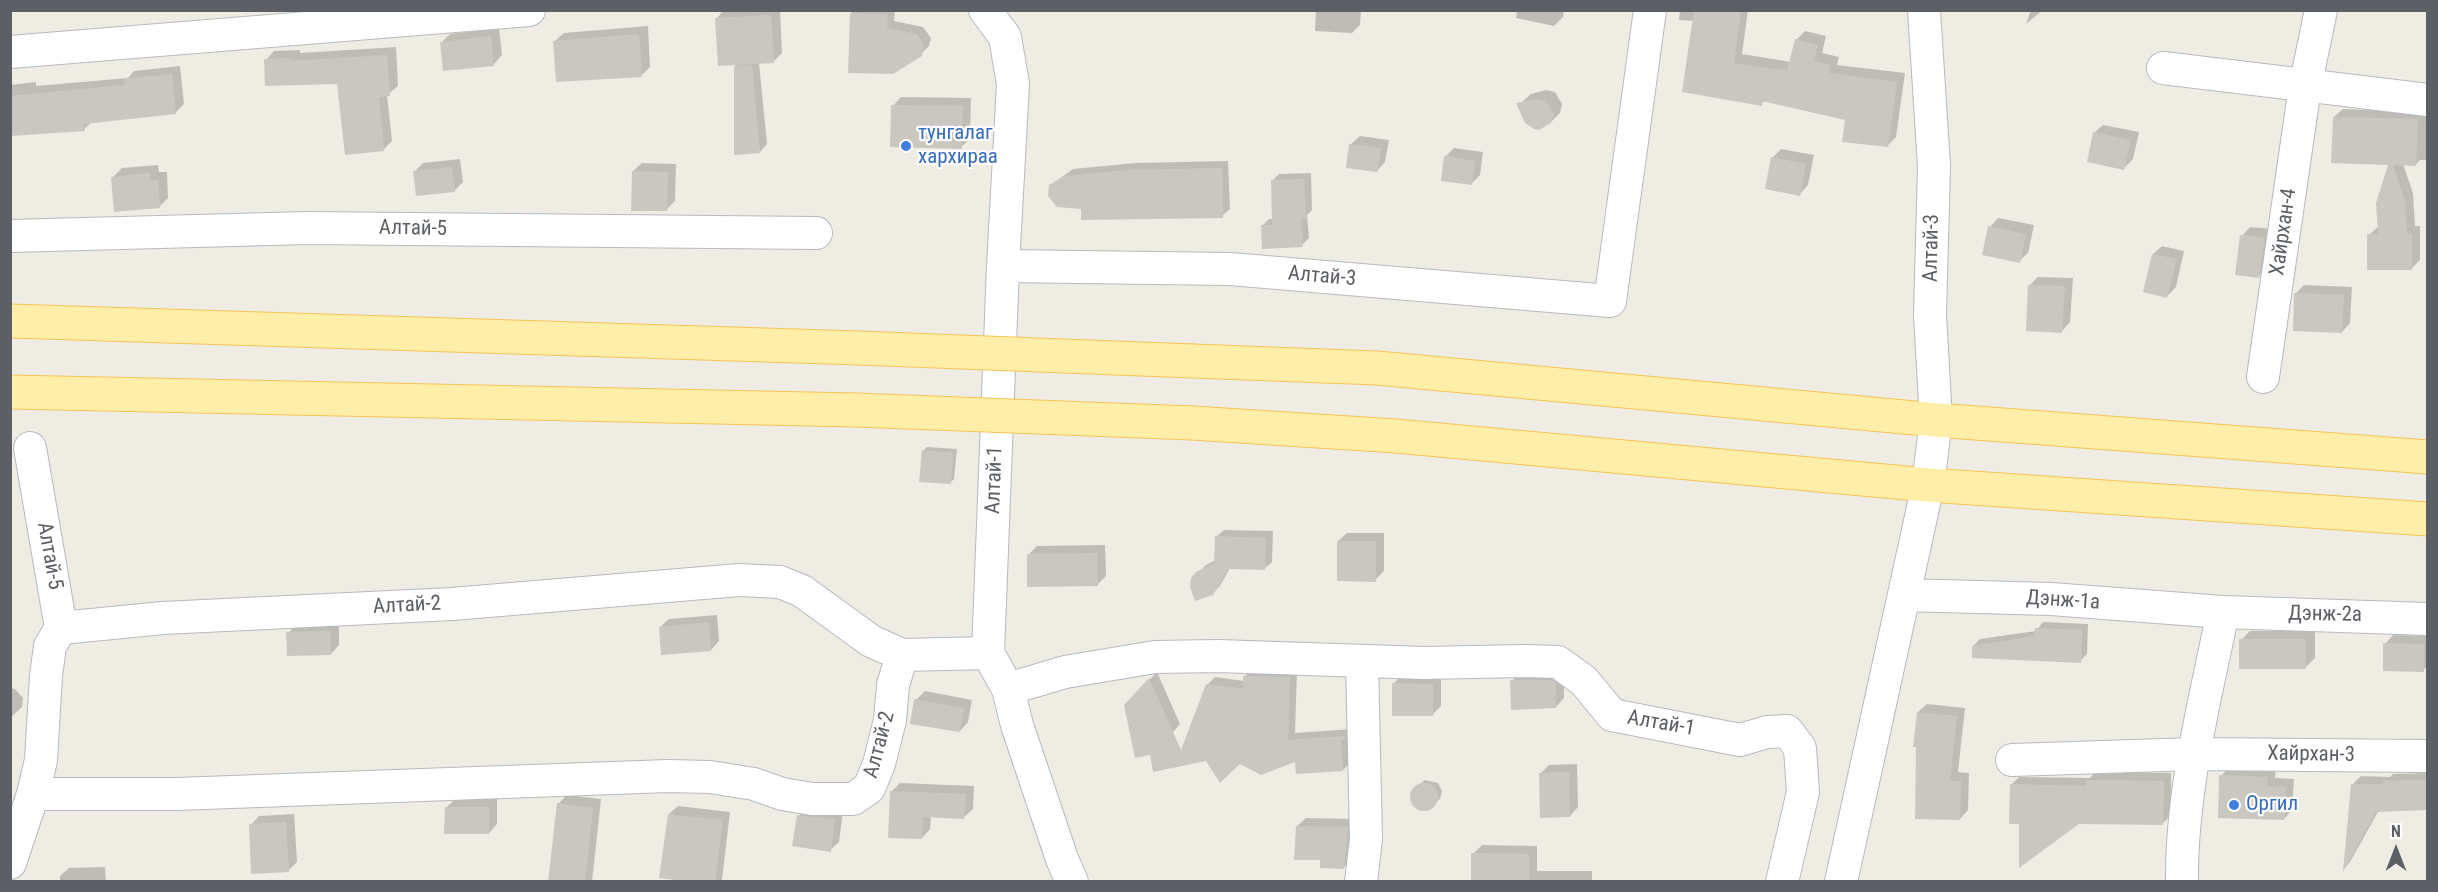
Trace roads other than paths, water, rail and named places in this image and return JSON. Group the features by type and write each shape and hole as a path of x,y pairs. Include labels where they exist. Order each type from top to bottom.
{"main road":[{"path":"10,321 859,348 1377,368 1936,420 2427,457"},
{"path":"10,393 856,410 1193,423 1396,436 1928,485 2427,519"}],"street":[{"path":"10,52 529,10"},
{"path":"985,10 1005,38 1013,84 1003,266"},
{"name":"Алтай-3","path":"1003,266 1230,269 1610,301 1650,10"},
{"name":"Алтай-3","path":"1841,882 1928,485 1936,420 1930,315 1934,166 1924,10"},
{"name":"Хайрхан-4","path":"2263,377 2305,87 2321,10"},
{"path":"2163,68 2427,100"},
{"name":"Алтай-5","path":"10,236 308,228 816,233"},
{"name":"Алтай-1","path":"988,653 1003,266"},
{"name":"Алтай-5","path":"30,448 61,628"},
{"name":"Алтай-2","path":"61,628 163,618 452,604 739,580 780,582 802,591 871,640 902,655 988,653"},
{"name":"Дэнж-1а","path":"1904,595 2051,598 2223,612"},
{"path":"2182,882 2182,858 2194,754 2223,612"},
{"name":"Дэнж-2а","path":"2223,612 2427,619"},
{"path":"10,863 33,794 41,760 50,646 61,628"},
{"path":"988,653 1008,689 1017,725 1062,859 1072,882"},
{"name":"Алтай-2","path":"33,794 177,794 668,776 710,777 754,784 782,794 812,799 853,799 869,788 879,764 890,720 893,685 902,655"},
{"name":"Алтай-1","path":"1008,689 1065,672 1155,657 1558,662 1584,681 1612,715 1705,731 1740,740 1767,732 1786,731 1800,748 1803,792 1782,882"},
{"path":"1361,882 1366,838 1362,661"},
{"name":"Хайрхан-3","path":"2012,760 2194,754 2427,756"}],"place":[{"name":"тунгалаг хархираа","path":"906,146"},
{"name":"Оргил","path":"2234,805"}]}
